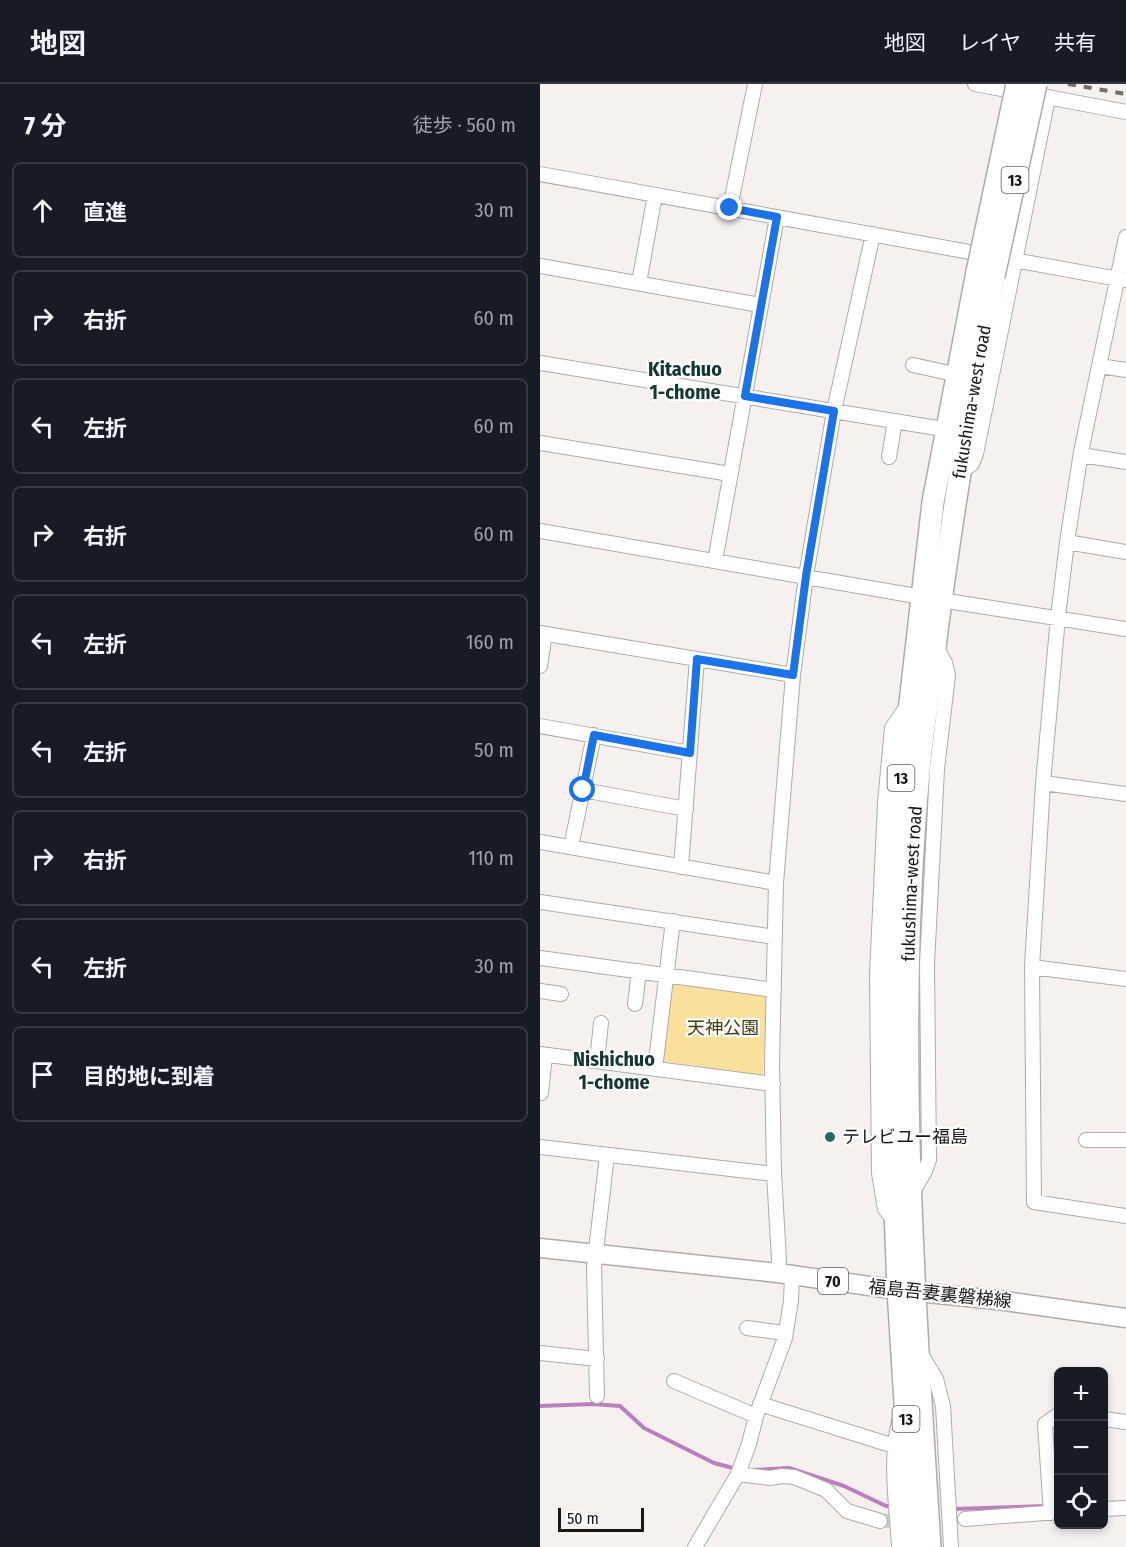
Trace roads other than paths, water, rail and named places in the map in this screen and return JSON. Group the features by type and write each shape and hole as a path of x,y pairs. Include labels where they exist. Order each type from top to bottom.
{"highway":[{"name":"fukushima-west road","path":"914,1547 905,1404 910,1196 909,951 919,771 935,645 931,598 933,502 981,267 1012,87"},
{"name":"fukushima-west road","path":"930,1547 918,1350 895,1222 892,1128 892,950 901,781 910,702 959,473 981,267 1042,91"}],"main road":[{"name":"福島吾妻裏磐梯線","path":"540,1248 785,1274 1126,1318"}],"street":[{"path":"730,208 755,84"},
{"path":"975,84 1042,91 1126,112"},
{"path":"959,473 972,464 976,454 1016,260 1042,91"},
{"path":"540,174 873,234 981,267 1016,260 1121,279"},
{"path":"639,283 655,195"},
{"path":"715,561 777,217"},
{"path":"695,1547 739,1470 785,1333 791,1301 779,1259 774,1174 772,1084 776,883 793,675 806,576 834,411 873,234"},
{"path":"1126,237 1121,279 1081,454 1067,542 1042,783 1032,967 1034,1202 1126,1216"},
{"path":"540,266 760,305"},
{"path":"933,502 929,478 949,373 981,267"},
{"path":"540,363 938,428"},
{"path":"913,365 949,373"},
{"path":"1100,366 1126,370"},
{"path":"889,457 895,422"},
{"path":"540,442 730,474"},
{"path":"1081,454 1126,462"},
{"path":"540,531 1126,629"},
{"path":"1067,542 1126,552"},
{"path":"540,666 543,634 793,675"},
{"path":"681,867 697,659"},
{"path":"540,726 690,753"},
{"path":"571,847 594,735"},
{"path":"1042,783 1126,794"},
{"path":"583,790 686,809"},
{"path":"540,842 776,883"},
{"path":"540,902 775,937"},
{"path":"655,1069 673,921"},
{"path":"540,958 774,990"},
{"path":"1032,967 1126,979"},
{"path":"635,1004 639,971"},
{"path":"540,991 561,994"},
{"path":"597,1061 601,1023"},
{"path":"542,1094 543,1054 772,1084"},
{"path":"1086,1140 1126,1140"},
{"path":"540,1147 774,1174"},
{"path":"597,1396 594,1268 607,1155"},
{"path":"747,1328 785,1333"},
{"path":"918,1350 936,1378 943,1406 951,1547"},
{"path":"540,1353 597,1359"},
{"path":"674,1381 758,1410 894,1446"},
{"path":"899,1547 894,1446 896,1429 905,1404"},
{"path":"965,1519 1052,1508 1045,1424 1054,1418"},
{"path":"1108,1420 1126,1422"},
{"path":"739,1470 770,1478 794,1477 826,1490 848,1510 880,1521"},
{"path":"1108,1509 1126,1508"}],"waterway":[{"path":"540,1406 593,1404 620,1406 644,1428 714,1463 737,1469"},
{"path":"754,1470 789,1468 844,1486 886,1506 892,1506"},
{"path":"953,1509 1048,1506"}],"tunnel":[{"path":"880,1521 960,1519"}],"railway":[{"path":"1068,84 1126,94"}],"place":[{"name":"テレビユー福島","path":"830,1137"}],"district":[{"name":"Kitachuo 1-chome","path":"685,380"},
{"name":"Nishichuo 1-chome","path":"614,1070"}],"park label":[{"name":"天神公園","path":"723,1028"}]}
